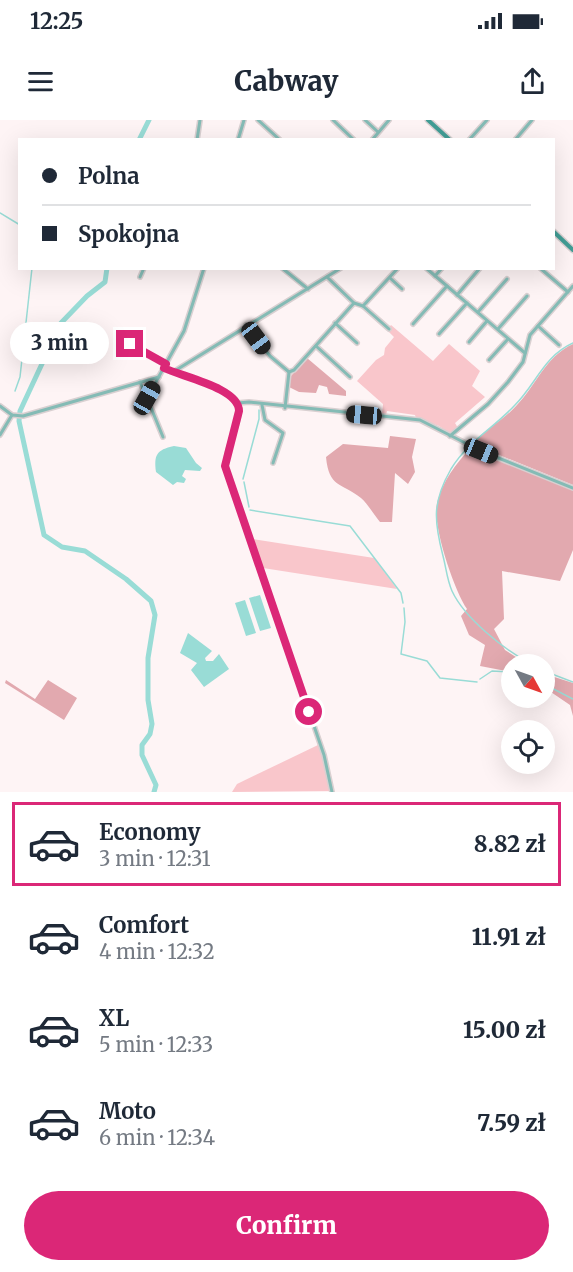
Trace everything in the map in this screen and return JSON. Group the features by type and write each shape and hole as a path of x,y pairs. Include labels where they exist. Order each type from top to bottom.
{"street":[{"path":"197,138 200,120"},
{"path":"238,138 243,120"},
{"path":"258,120 278,138"},
{"path":"333,120 352,138"},
{"path":"365,120 378,132"},
{"path":"374,138 390,120"},
{"path":"428,120 448,138"},
{"path":"471,138 486,120"},
{"path":"517,138 532,120"},
{"path":"555,233 573,250"},
{"path":"140,277 143,270"},
{"path":"147,398 190,315 203,270"},
{"path":"284,270 308,289"},
{"path":"173,372 335,270"},
{"path":"363,306 396,270"},
{"path":"428,270 525,353"},
{"path":"435,276 440,270"},
{"path":"457,295 478,270"},
{"path":"542,270 568,292"},
{"path":"327,277 354,303 363,306 389,329"},
{"path":"390,278 402,289"},
{"path":"478,312 507,279"},
{"path":"413,324 447,286"},
{"path":"450,436 501,391 520,366 529,338 573,286"},
{"path":"498,329 527,296"},
{"path":"289,372 294,370 354,303"},
{"path":"439,334 467,303"},
{"path":"469,342 488,321"},
{"path":"335,323 357,343"},
{"path":"246,325 270,356 289,372"},
{"path":"538,326 559,345"},
{"path":"489,360 508,339"},
{"path":"130,344 166,364"},
{"path":"315,346 350,377"},
{"path":"164,368 218,388 232,396 238,403 239,411 225,466 324,755 332,792"},
{"path":"285,408 289,372"},
{"path":"0,406 14,415 23,416 159,376"},
{"path":"140,382 163,437"},
{"path":"238,403 420,420 469,446 573,488"},
{"path":"262,405 265,420 283,433 273,463"},
{"path":"0,435 14,415"}],"shaded area":[{"path":"391,325 433,361 449,344 480,371 472,386 485,397 455,423 458,428 451,434 439,426 416,418 415,415 387,411 386,415 382,415 383,404 357,381 376,360 384,355 385,348 394,337 387,330"},
{"path":"573,344 573,485 472,444 512,410 555,356"},
{"path":"307,358 346,391 346,396 329,394 327,387 319,385 316,393 299,392 289,387 291,376"},
{"path":"390,436 416,439 412,457 415,472 408,484 395,473 392,522 380,522 361,498 333,479 326,457 343,444 388,448"},
{"path":"471,448 573,490 573,550 560,581 502,571 504,619 494,629 505,650 511,654 501,654 501,670 480,666 485,645 469,635 461,616 467,609 450,573 441,541 436,513 437,503 442,488 455,466"},
{"path":"253,539 374,558 397,589 263,568"},
{"path":"555,677 573,683 573,716 570,705 555,695"},
{"path":"6,680 35,699 48,680 77,698 64,720 5,683"},
{"path":"318,745 327,770 331,791 232,792 237,784"}],"water":[{"path":"174,446 186,448 202,468 200,471 185,470 182,476 186,479 184,483 177,482 173,485 156,472 155,461 163,449"},
{"path":"260,595 271,628 260,631 249,598"},
{"path":"245,600 256,633 246,636 235,603"},
{"path":"188,633 212,651 205,658 206,661 213,661 219,654 229,669 204,687 191,670 197,663 180,653"}],"waterway":[{"path":"140,138 149,120"},
{"path":"0,213 18,224"},
{"path":"15,391 20,377 32,270"},
{"path":"107,270 105,282 87,296 61,323 20,411 19,421 44,535 62,547 85,551 126,579 151,601 155,615 148,658 148,700 152,724 150,734 142,745 142,755 156,785 154,792"},
{"path":"515,654 476,623 458,602 449,582 440,544 436,512 445,481 465,450 515,405 555,355 573,343"},
{"path":"243,479 259,419 259,410"},
{"path":"244,482 249,507"},
{"path":"250,510 350,526 401,593 403,603"},
{"path":"404,608 405,622 401,654 427,661 440,678 477,682"},
{"path":"480,679 492,671 501,671"},
{"path":"555,675 573,682"},
{"path":"555,690 573,699"}],"route":[{"path":"130,344 166,364 164,368 218,388 237,400 240,409 225,466 309,712"}]}
